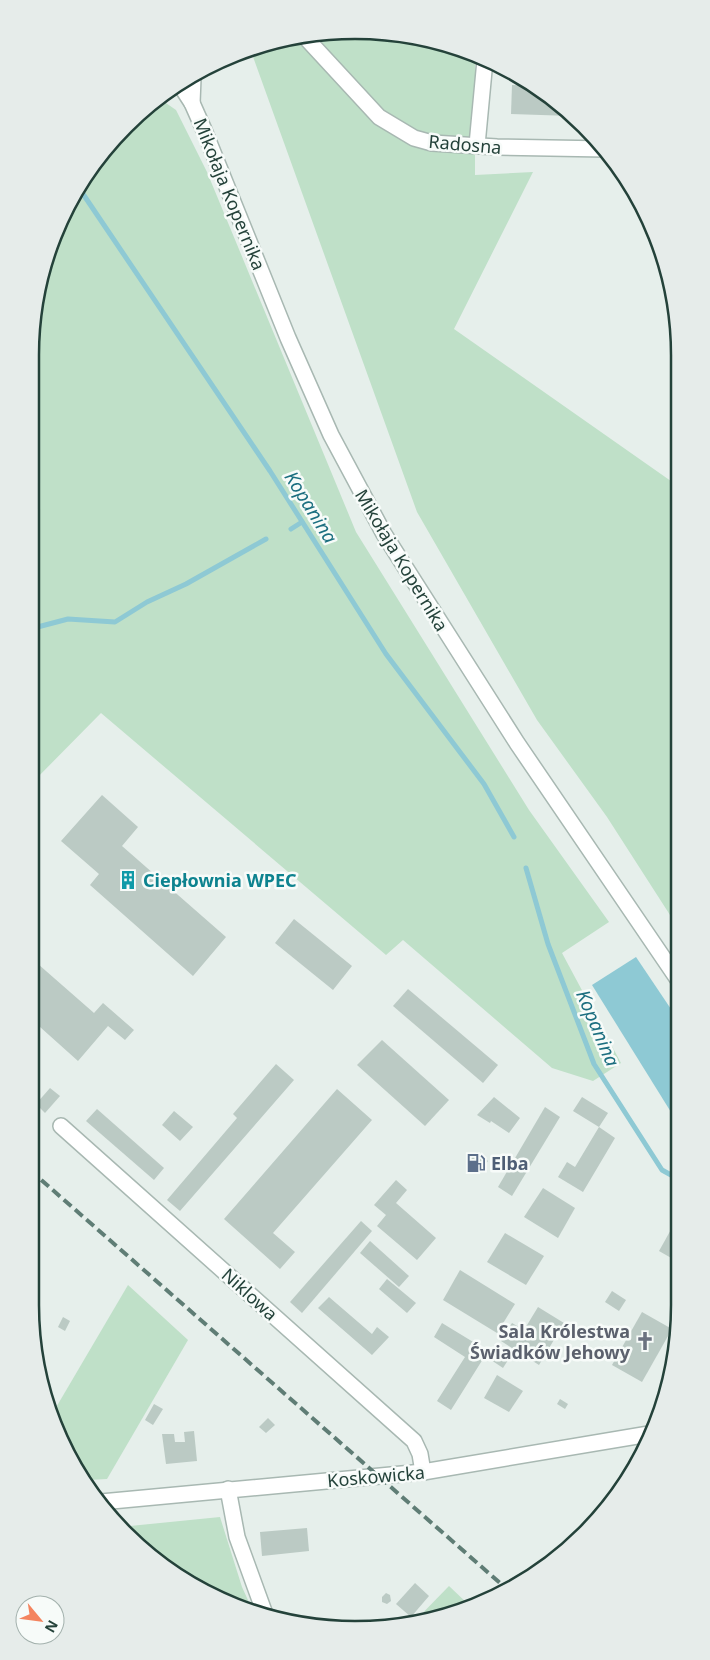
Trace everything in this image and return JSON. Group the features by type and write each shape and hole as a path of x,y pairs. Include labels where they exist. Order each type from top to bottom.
{"street":[{"name":"Radosna","path":"310,42 379,117 414,138 432,143 595,149"},
{"path":"477,145 484,67"},
{"name":"Mikołaja Kopernika","path":"192,103 193,84"},
{"name":"Mikołaja Kopernika","path":"184,89 192,103 288,338 330,435 384,534 517,743 671,969"},
{"name":"Niklowa","path":"61,1126 414,1441 420,1454 424,1472"},
{"name":"Koskowicka","path":"107,1501 424,1472 643,1435"},
{"path":"228,1489 237,1537 262,1607"}],"green space":[{"path":"376,39 417,45 475,63 475,175 533,172 454,329 671,481 671,917 607,817 537,720 417,512 253,56 314,41"},
{"path":"165,102 176,110 207,172 356,532 529,810 609,922 562,953 621,1063 593,1081 552,1068 403,940 386,955 101,713 39,776 39,334 41,314 56,253 71,215 81,197 117,146 146,117"},
{"path":"128,1285 188,1340 107,1479 91,1480 71,1445 56,1407"},
{"path":"220,1517 242,1587 249,1603 215,1589 179,1568 146,1543 128,1526"},
{"path":"449,1586 465,1601 437,1610 422,1614"}],"water":[{"path":"636,957 671,1009 671,1112 592,985"}],"building":[{"path":"512,85 520,85 562,116 511,114"},
{"name":"Ciepłownia WPEC","path":"102,795 138,827 122,846 226,937 193,976 90,885 99,874 61,841"},
{"path":"294,919 352,966 333,990 275,943"},
{"path":"39,965 94,1013 103,1003 134,1030 125,1040 108,1026 78,1061 39,1026"},
{"path":"408,989 498,1065 483,1083 393,1006"},
{"path":"382,1040 449,1100 425,1126 357,1065"},
{"path":"276,1064 294,1080 180,1211 167,1200 237,1118 233,1114"},
{"path":"50,1088 60,1096 45,1113 39,1107 39,1101"},
{"path":"337,1089 372,1120 273,1233 295,1252 280,1269 224,1219"},
{"path":"494,1097 520,1118 509,1133 491,1121 490,1123 477,1115"},
{"path":"582,1097 608,1113 599,1127 573,1111"},
{"path":"545,1107 560,1117 512,1196 498,1187"},
{"path":"97,1109 164,1168 154,1180 86,1121"},
{"path":"174,1111 193,1127 180,1141 162,1125"},
{"path":"599,1127 615,1138 583,1192 558,1177 567,1162 575,1167"},
{"path":"477,1152 488,1161 478,1173 467,1163"},
{"path":"396,1180 407,1190 396,1203 436,1238 417,1260 377,1226 386,1215 374,1205"},
{"path":"543,1188 575,1208 558,1238 524,1217"},
{"path":"361,1221 372,1231 302,1313 290,1302"},
{"path":"671,1230 671,1258 659,1251"},
{"path":"505,1233 544,1256 526,1285 487,1262"},
{"path":"370,1241 409,1276 399,1287 360,1253"},
{"path":"460,1270 515,1304 497,1333 443,1300"},
{"path":"387,1279 416,1303 407,1313 379,1289"},
{"path":"612,1291 626,1300 619,1311 605,1302"},
{"path":"329,1297 372,1334 377,1327 389,1337 372,1355 318,1308"},
{"path":"538,1307 564,1323 539,1365 501,1341 512,1323 524,1330"},
{"name":"Sala Królestwa Świadków Jehowy","path":"642,1312 671,1328 642,1382 612,1365"},
{"path":"63,1317 70,1321 65,1331 58,1327"},
{"path":"442,1323 488,1351 451,1410 437,1401 465,1357 434,1337"},
{"path":"498,1350 510,1357 503,1368 491,1360"},
{"path":"497,1375 523,1391 509,1412 484,1398"},
{"path":"560,1399 568,1404 565,1409 557,1404"},
{"path":"154,1404 163,1409 153,1425 145,1420"},
{"path":"268,1418 275,1425 266,1433 259,1427"},
{"path":"194,1431 197,1461 166,1464 162,1434 174,1434 175,1442 185,1442 184,1432"},
{"path":"307,1528 309,1551 262,1556 260,1532"},
{"path":"415,1583 429,1596 412,1616 396,1604"},
{"path":"386,1593 390,1595 391,1601 387,1604 382,1602 382,1597"}],"waterway":[{"name":"Kopanina","path":"83,194 270,471 386,654 484,784 514,837"},
{"path":"291,529 302,522"},
{"path":"39,627 68,619 115,622 147,602 186,584 266,539"},
{"name":"Kopanina","path":"526,868 548,944 594,1064 662,1170 671,1175"}],"railway":[{"path":"39,1178 502,1585"}],"place":[{"name":"Ciepłownia WPEC","path":"128,880"},
{"name":"Elba","path":"476,1163"},
{"name":"Sala Królestwa Świadków Jehowy","path":"645,1341"}]}
